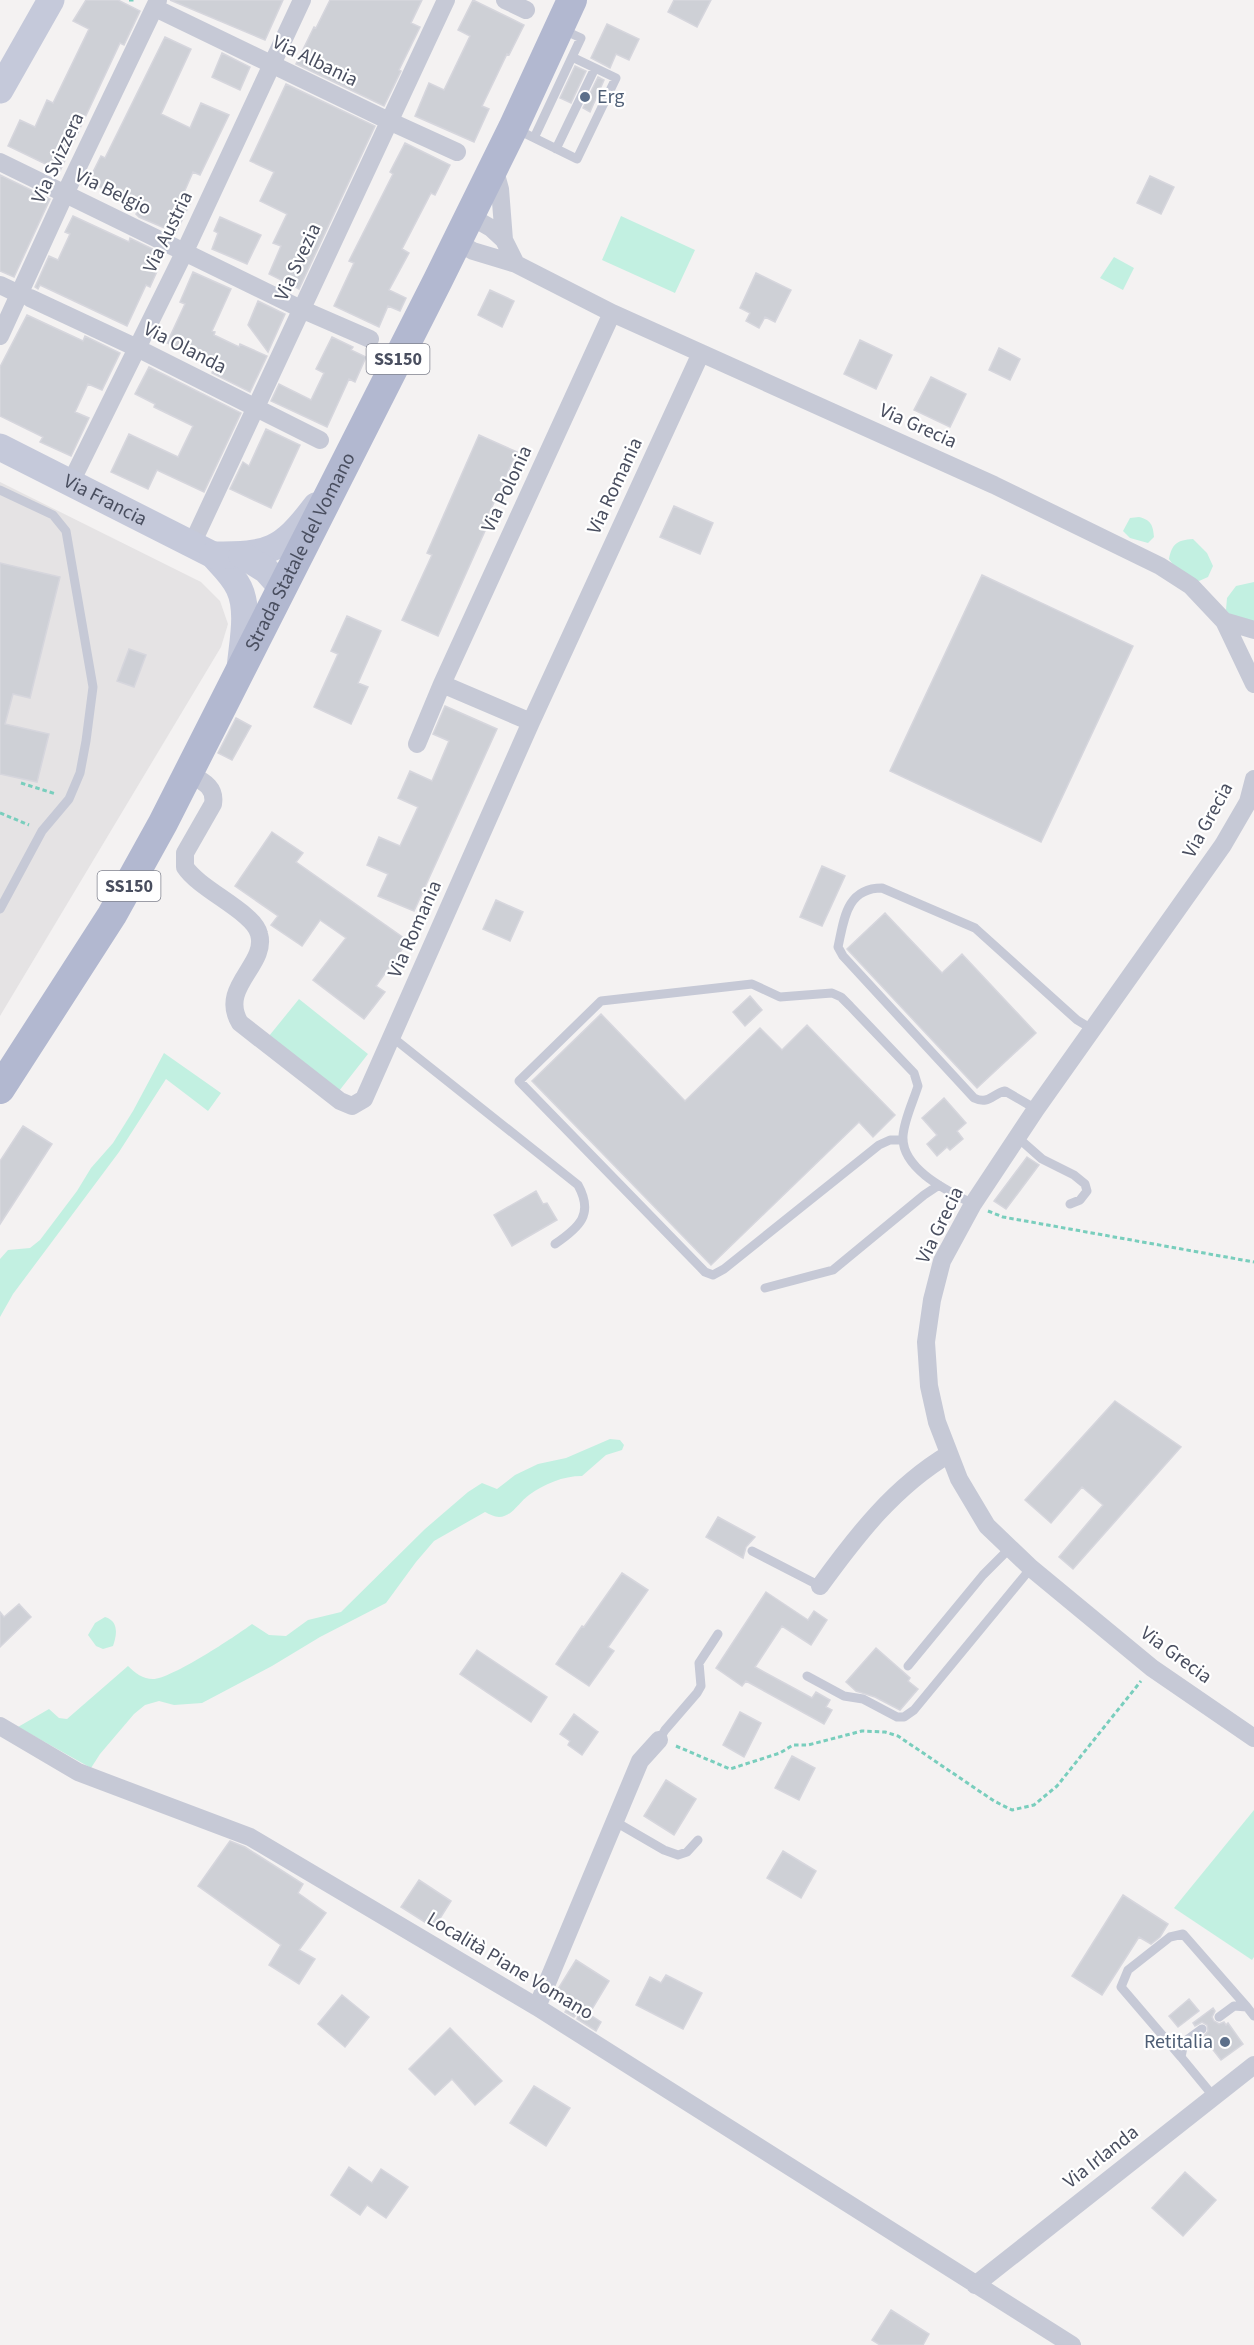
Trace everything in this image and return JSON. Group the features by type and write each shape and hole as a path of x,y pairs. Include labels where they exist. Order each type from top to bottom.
{"main road":[{"path":"0,90 51,0"},
{"name":"Strada Statale del Vomano","path":"0,1089 112,915 189,773 494,167 524,133 572,0"},
{"name":"Via Francia","path":"0,447 219,557 266,570 282,588"},
{"path":"239,673 244,607 240,589 219,557 257,554 271,549 289,537 302,524 339,476"}],"street":[{"name":"Via Austria","path":"71,482 185,251 302,0"},
{"name":"Via Svezia","path":"219,557 254,407 446,0"},
{"path":"505,0 526,10"},
{"name":"Via Albania","path":"157,4 272,65 457,152"},
{"name":"Via Svizzera","path":"0,336 25,296 65,194 157,4"},
{"name":"Via Belgio","path":"0,162 301,309 370,339"},
{"path":"494,167 500,189 504,240"},
{"path":"470,216 491,228 504,240 516,264"},
{"name":"Via Grecia","path":"457,243 473,251 516,264 612,313 994,485 1160,566 1191,586 1224,621 1254,684"},
{"name":"Via Olanda","path":"0,285 137,348 320,440"},
{"name":"Via Polonia","path":"417,744 442,684 612,313"},
{"name":"Via Romania","path":"189,773 210,787 214,792 214,798 213,804 185,853 185,867 203,885 256,924 260,936 256,955 233,999 234,1012 240,1023 340,1101 352,1106 364,1099 531,722 701,353"},
{"path":"1224,621 1254,630"},
{"path":"442,684 531,722"},
{"name":"Via Grecia","path":"1254,779 1248,802 1223,845 1035,1108 973,1204 942,1261 932,1300 926,1342 931,1395 937,1422 949,1454 975,1508 987,1526 1031,1568 1152,1668 1254,1738"},
{"path":"820,1586 855,1539 908,1482 949,1454"},
{"name":"Località Piane Vomano","path":"0,1726 78,1772 250,1837 537,2007 1072,2345"},
{"path":"537,2007 640,1761 659,1740"},
{"name":"Via Irlanda","path":"975,2285 1254,2066"}],"lane":[{"path":"560,28 581,38 572,57 524,133 577,159 616,78 572,57"},
{"path":"556,149 595,68"},
{"path":"0,490 53,515 66,531 93,687 80,773 69,799 42,831 0,909"},
{"path":"1035,1108 1005,1091 1000,1092 990,1101 974,1098 843,956 838,947 846,914 852,902 861,892 872,888 882,888 975,928 1077,1020 1092,1029"},
{"path":"903,1140 890,1140 879,1144 724,1269 713,1275 705,1272 519,1081 601,1001 752,984 780,997 832,993 841,997 850,1006 917,1078 918,1086 903,1132 904,1150 908,1159 939,1185 973,1204"},
{"path":"392,1037 578,1185 585,1199 586,1211 569,1234 555,1244"},
{"path":"1017,1137 1042,1159 1074,1175 1085,1184 1087,1191 1080,1200 1070,1204"},
{"path":"765,1288 833,1270 939,1185"},
{"path":"908,1666 983,1575 1009,1549"},
{"path":"752,1551 820,1586"},
{"path":"807,1676 844,1696 863,1699 897,1717 904,1718 914,1710 1031,1568"},
{"path":"659,1740 697,1694 701,1686 699,1663 718,1634"},
{"path":"614,1821 664,1850 678,1855 687,1852 698,1840"},
{"path":"1214,2097 1121,1987 1128,1970 1170,1937 1183,1934 1254,2016"},
{"path":"1219,2017 1234,2006 1247,2007"},
{"path":"1181,2057 1185,2042 1202,2029"}],"path":[{"path":"21,783 69,799"},
{"path":"0,813 42,831"},
{"path":"973,1204 1003,1217 1254,1262"},
{"path":"659,1740 667,1741 706,1761 730,1769 780,1753 793,1745 808,1744 862,1731 885,1732 898,1736 994,1801 1012,1810 1034,1805 1057,1786 1152,1668"}],"shaded area":[{"path":"0,482 201,582 220,601 228,624 221,647 0,1016"}],"green space":[{"path":"621,216 695,250 675,293 602,260"},
{"path":"1114,257 1134,268 1123,290 1100,278"},
{"path":"1139,517 1149,521 1152,526 1154,537 1148,543 1130,538 1123,531 1130,518"},
{"path":"1193,539 1207,553 1213,566 1208,577 1199,581 1182,573 1169,559 1176,544 1183,540"},
{"path":"1254,582 1254,627 1232,617 1226,610 1227,598 1236,586"},
{"path":"299,999 368,1054 339,1091 269,1036"},
{"path":"164,1053 221,1093 208,1111 166,1079 119,1152 13,1294 0,1317 0,1259 8,1250 30,1248 40,1240 77,1191 91,1168 113,1143"},
{"path":"610,1439 620,1440 624,1445 622,1450 606,1455 582,1476 568,1477 547,1484 529,1495 508,1515 497,1517 485,1512 434,1541 386,1603 202,1703 174,1705 159,1701 145,1705 134,1714 91,1768 18,1727 49,1709 59,1718 67,1719 128,1666 146,1678 162,1677 203,1656 252,1624 269,1635 286,1636 308,1620 341,1612 425,1529 468,1492 482,1483 497,1489 515,1475 538,1464 566,1458"},
{"path":"105,1617 113,1622 116,1633 113,1646 103,1649 96,1646 88,1635 95,1623"},
{"path":"1254,1810 1254,1957 1252,1960 1174,1908"}],"building":[{"path":"86,0 118,0 140,11 124,45 120,43 60,171 8,146 20,120 35,127 47,100 53,103 89,29 73,21"},
{"path":"170,0 283,0 265,40"},
{"path":"330,0 422,0 411,23 420,27 384,106 296,64"},
{"path":"473,0 524,25 482,106 489,109 474,142 415,116 429,83 444,90 470,36 458,30"},
{"path":"674,0 711,0 697,27 668,12"},
{"path":"607,24 639,39 629,60 616,54 610,68 591,58"},
{"path":"165,37 191,49 161,114 190,128 201,103 229,115 200,175 193,172 182,197 191,201 176,233 139,217 136,214 140,206 88,182 101,156 105,158"},
{"path":"222,53 250,67 240,90 212,77"},
{"path":"575,66 586,71 571,103 560,98"},
{"path":"598,77 604,80 590,112 583,108"},
{"path":"286,84 375,126 299,289 269,274 281,246 273,243 287,214 260,201 274,172 250,161"},
{"path":"405,143 450,165 435,195 431,193 402,249 409,253 389,290 406,298 400,311 388,306 379,327 334,306 354,263 349,261 393,174 390,172"},
{"path":"0,175 50,199 14,277 0,271"},
{"path":"1150,176 1174,187 1161,214 1137,203"},
{"path":"73,216 129,242 130,238 161,253 154,267 158,269 150,287 146,285 127,326 40,285 38,289 35,287 49,256 58,260 70,234 65,232"},
{"path":"220,217 261,235 247,264 212,249 218,233 214,231"},
{"path":"193,272 231,289 212,331 215,332 214,335 239,347 240,344 267,356 250,392 212,373 215,365 167,343 185,304 180,302"},
{"path":"756,273 791,290 775,322 765,317 759,328 746,321 750,313 740,308"},
{"path":"490,290 514,301 502,327 478,315"},
{"path":"258,301 285,314 268,352 248,325"},
{"path":"27,315 83,341 85,336 120,353 102,390 88,384 75,412 89,418 71,456 40,442 43,437 0,416 0,367"},
{"path":"332,337 353,347 351,350 366,357 355,382 349,379 327,427 271,401 279,384 311,400 324,373 316,369"},
{"path":"860,340 892,355 876,389 844,374"},
{"path":"999,348 1020,359 1010,380 989,370"},
{"path":"149,367 241,413 204,492 157,470 148,489 111,472 129,434 178,457 193,426 154,407 155,404 135,394"},
{"path":"931,377 966,394 950,427 914,410"},
{"path":"266,429 300,445 271,508 230,489 243,462 249,466"},
{"path":"479,435 517,452 486,520 489,522 438,636 402,620 432,555 427,553"},
{"path":"674,506 713,523 700,554 660,537"},
{"path":"0,563 60,577 30,698 13,694 5,724 49,734 37,782 0,774"},
{"path":"982,575 1133,646 1041,842 890,771"},
{"path":"347,616 381,631 358,683 368,687 351,724 314,707 338,654 331,651"},
{"path":"129,649 146,655 134,687 117,681"},
{"path":"445,706 497,729 414,911 378,896 388,874 367,865 379,837 400,846 418,807 398,798 410,771 432,781 449,741 433,734"},
{"path":"236,718 251,726 232,760 218,753"},
{"path":"272,832 303,853 296,862 408,941 376,986 385,992 364,1019 313,980 346,938 320,920 302,946 271,925 278,916 235,886"},
{"path":"822,866 845,876 822,926 800,917"},
{"path":"496,900 523,912 510,941 483,929"},
{"path":"885,913 942,973 962,954 1036,1033 977,1088 847,949"},
{"path":"750,996 762,1010 745,1026 733,1012"},
{"path":"601,1014 685,1101 760,1028 782,1050 807,1025 895,1115 873,1137 859,1122 711,1265 532,1081"},
{"path":"944,1098 966,1123 957,1131 963,1139 950,1150 947,1147 937,1156 927,1144 937,1135 922,1118"},
{"path":"23,1126 52,1144 0,1224 0,1161"},
{"path":"1027,1157 1039,1165 1006,1209 994,1201"},
{"path":"536,1191 543,1204 547,1203 557,1220 512,1246 494,1215"},
{"path":"1115,1401 1181,1447 1073,1569 1059,1557 1103,1505 1082,1487 1051,1523 1025,1500"},
{"path":"718,1517 755,1537 746,1547 743,1558 706,1537"},
{"path":"622,1573 648,1590 608,1647 614,1651 589,1686 556,1664"},
{"path":"766,1592 808,1620 814,1611 827,1620 811,1645 782,1626 755,1667 812,1698 816,1692 830,1700 826,1707 832,1710 824,1724 746,1681 742,1686 716,1668"},
{"path":"19,1604 31,1617 0,1647 0,1612 4,1617"},
{"path":"876,1648 910,1678 908,1681 918,1689 900,1710 875,1697 856,1691 846,1682"},
{"path":"477,1650 547,1697 531,1722 460,1674"},
{"path":"740,1712 761,1723 744,1757 723,1745"},
{"path":"574,1714 598,1732 582,1755 568,1745 570,1741 560,1734"},
{"path":"792,1756 815,1768 799,1800 775,1788"},
{"path":"666,1780 696,1799 674,1835 644,1816"},
{"path":"230,1841 245,1847 303,1884 298,1893 326,1913 299,1950 315,1959 299,1984 269,1965 281,1945 198,1886"},
{"path":"783,1851 816,1871 801,1898 767,1878"},
{"path":"419,1880 451,1901 434,1928 401,1907"},
{"path":"1123,1895 1168,1924 1160,1937 1151,1944 1139,1937 1102,1995 1072,1976"},
{"path":"576,1960 609,1981 589,2014 601,2022 596,2031 577,2019 579,2012 574,2017 565,2012 573,1999 558,1989"},
{"path":"666,1975 702,1993 683,2029 636,2005 650,1977 661,1983"},
{"path":"342,1995 369,2017 345,2047 318,2024"},
{"path":"1189,1999 1199,2011 1178,2027 1169,2016"},
{"path":"1213,2008 1214,2021 1219,2024 1224,2022 1226,2025 1228,2023 1243,2044 1221,2060 1203,2037 1208,2031 1207,2025 1202,2022 1195,2026 1193,2023"},
{"path":"450,2028 502,2081 475,2105 452,2079 435,2095 409,2069"},
{"path":"534,2086 570,2108 546,2146 510,2123"},
{"path":"349,2167 372,2183 381,2169 408,2187 386,2218 367,2205 360,2215 331,2195"},
{"path":"1185,2172 1216,2200 1183,2236 1152,2208"},
{"path":"891,2310 929,2334 923,2345 880,2345 872,2340"}],"place":[{"name":"Erg","path":"585,97"},
{"name":"Retitalia","path":"1225,2042"}]}
